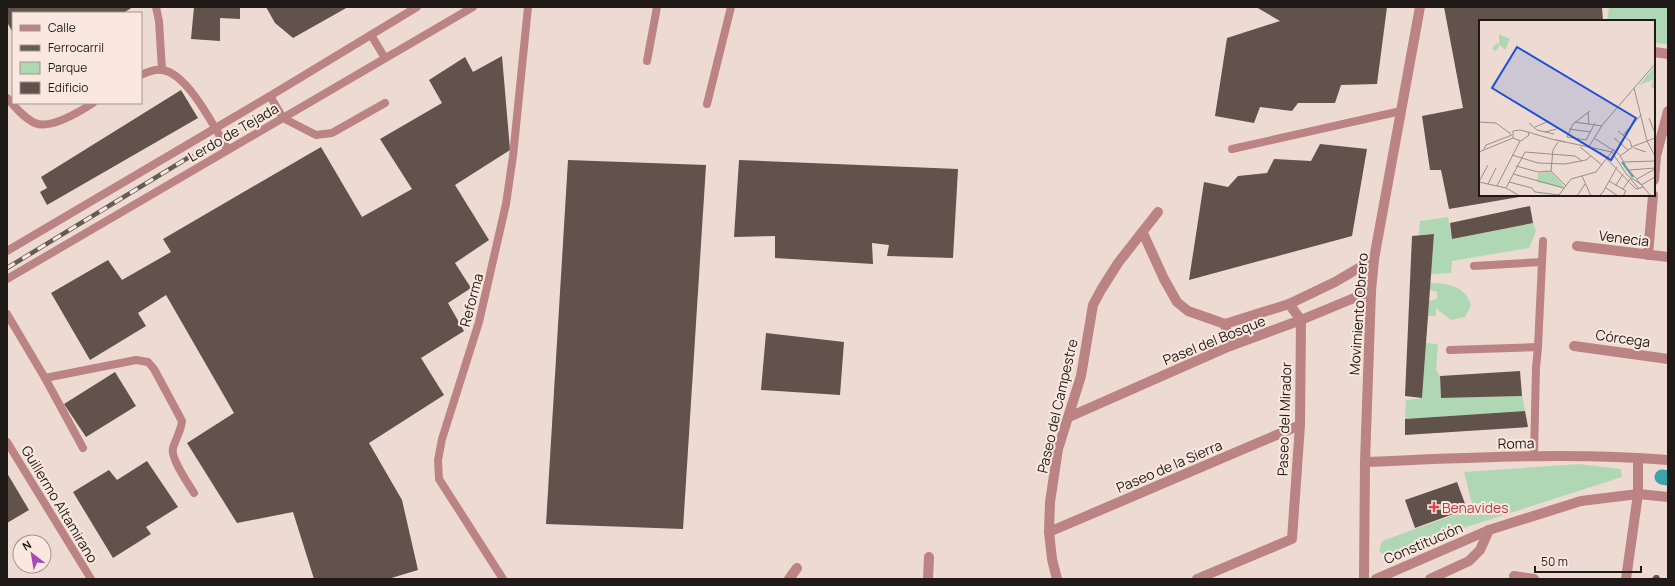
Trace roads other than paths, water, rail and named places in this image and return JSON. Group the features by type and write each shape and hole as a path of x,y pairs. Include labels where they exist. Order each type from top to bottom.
{"street":[{"name":"Movimiento Obrero","path":"1364,579 1365,462 1371,291 1374,259 1420,7"},
{"path":"1655,52 1668,54"},
{"path":"1655,156 1668,111"},
{"path":"1648,255 1653,196"},
{"name":"Paseo del Campestre","path":"1057,579 1052,559 1049,532 1050,502 1058,449 1081,376 1094,306 1100,290 1118,263 1158,212"},
{"path":"1143,233 1164,279 1177,302 1188,312 1225,324 1289,304 1335,282 1374,259"},
{"name":"Venecia","path":"1577,246 1668,257"},
{"name":"Pasel del Bosque","path":"1069,417 1230,346 1301,320 1371,291"},
{"path":"1289,304 1301,320"},
{"name":"Paseo del Mirador","path":"1197,579 1292,539 1300,425 1301,320"},
{"path":"1225,324 1230,346"},
{"name":"Córcega","path":"1574,346 1668,358"},
{"name":"Paseo de la Sierra","path":"1049,532 1300,425"},
{"name":"Roma","path":"1365,462 1534,456 1668,460"},
{"path":"1626,579 1638,494 1638,458"},
{"name":"Constitución","path":"1376,579 1490,530 1581,501 1638,494 1668,497"},
{"path":"1430,579 1469,561 1480,550 1490,530"},
{"path":"928,579 929,557"},
{"path":"789,579 797,568"},
{"path":"1514,576 1534,579"}],"lane":[{"path":"156,7 159,21 162,70"},
{"name":"Lerdo de Tejada","path":"7,251 215,129 417,7"},
{"name":"Lerdo de Tejada","path":"7,279 473,7"},
{"name":"Reforma","path":"503,579 440,479 438,460 442,439 479,322 506,204 513,156 528,7"},
{"path":"647,61 657,7"},
{"path":"708,104 731,7"},
{"path":"371,35 385,58"},
{"path":"142,74 147,72 162,70 176,76 189,88 228,150"},
{"path":"270,96 283,118 316,135 332,133 385,103"},
{"path":"13,104 36,124 51,124 91,104"},
{"path":"1232,148 1401,111"},
{"path":"1534,456 1536,368 1543,241"},
{"path":"1474,266 1542,262"},
{"path":"7,314 45,378 83,448"},
{"path":"1450,350 1538,347"},
{"path":"45,378 136,360 148,362 154,369 182,421 181,430 173,449 174,458 194,493"},
{"name":"Guillermo Altamirano","path":"7,442 91,579"}],"waterway":[{"path":"1662,477 1668,478"}],"railway":[{"path":"7,268 191,156"}],"place":[{"name":"Benavides","path":"1434,507"}]}
